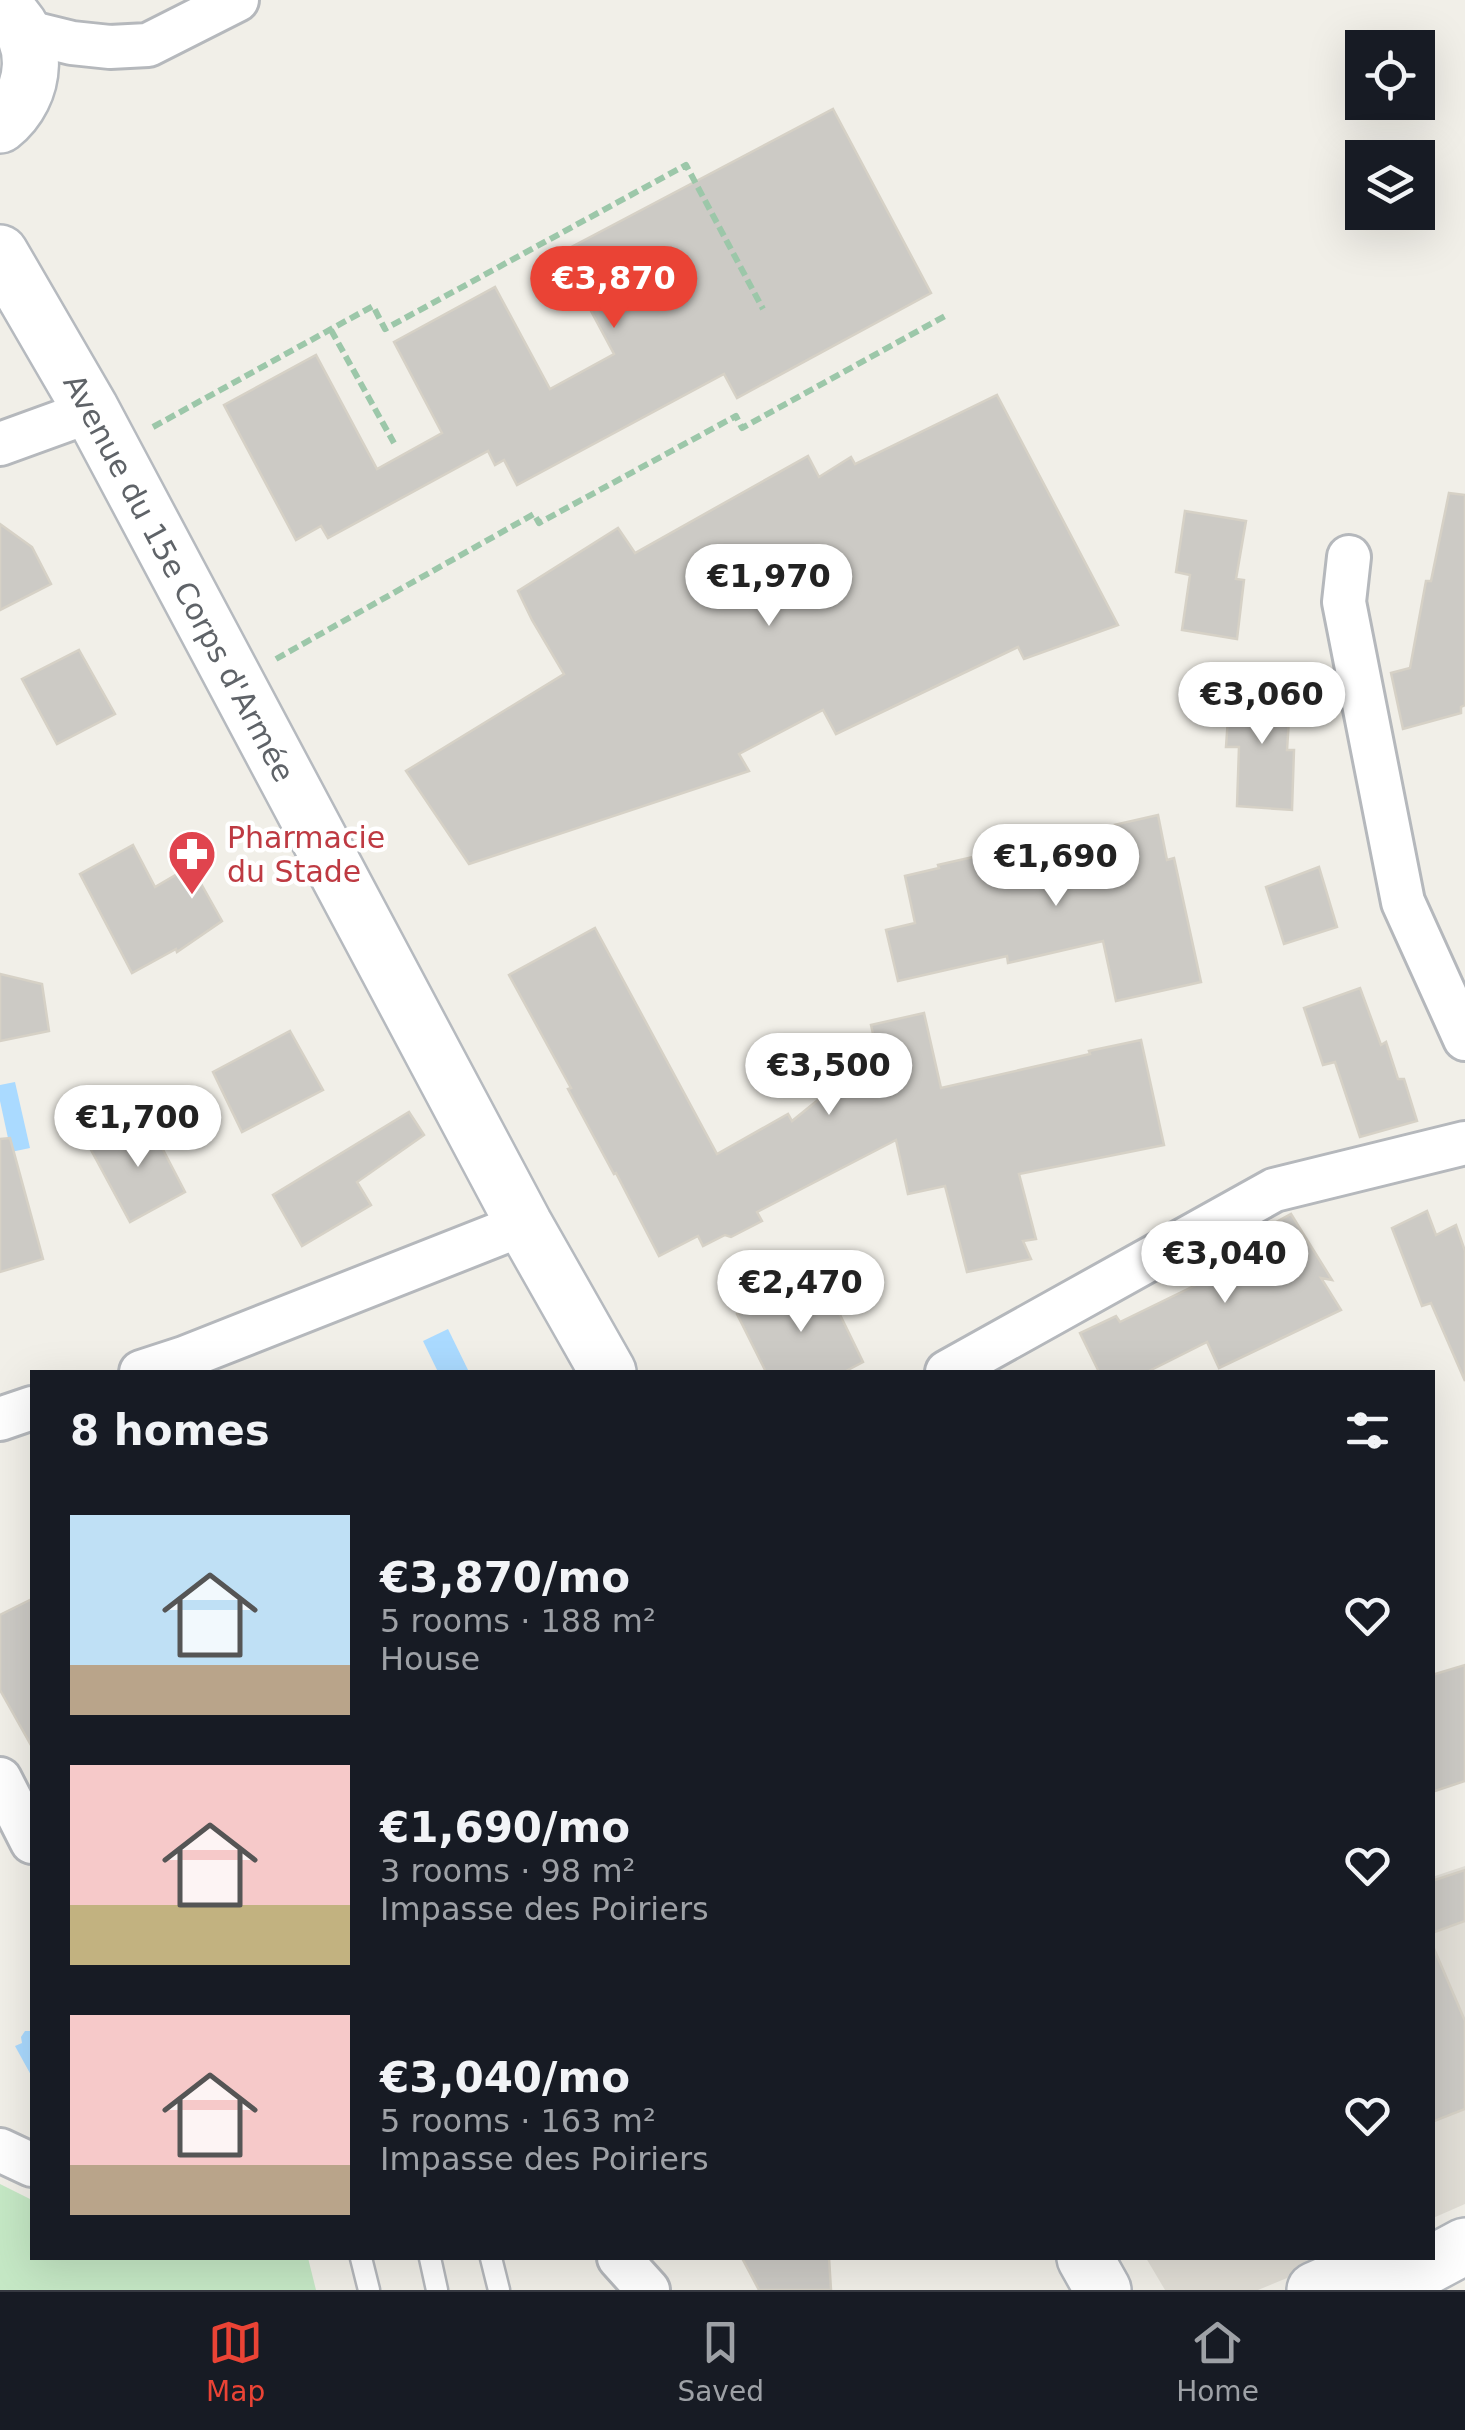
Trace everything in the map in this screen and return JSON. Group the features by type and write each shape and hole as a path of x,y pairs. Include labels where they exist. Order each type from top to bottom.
{"main road":[{"path":"0,126 24,98 31,76 30,52 13,12"},
{"name":"Avenue du 15e Corps d'Armée","path":"2,249 524,1224 607,1370"},
{"path":"1435,2237 1465,2224"},
{"path":"1383,2290 1465,2246"},
{"path":"1086,2260 1102,2290"},
{"path":"1316,2290 1384,2260"}],"street":[{"path":"13,12 76,43 110,47 148,45 237,0"},
{"path":"0,444 51,426 101,428"},
{"path":"1349,557 1344,602 1404,902 1465,1039"},
{"path":"951,1370 1274,1190 1465,1142"},
{"path":"155,1370 188,1365 524,1224"},
{"path":"0,1419 30,1409"},
{"path":"0,1779 30,1838"},
{"path":"0,2150 30,2164"}],"lane":[{"path":"362,2260 369,2290"},
{"path":"430,2260 437,2290"},
{"path":"492,2260 499,2290"}],"path":[{"path":"101,428 331,330 373,306 385,329 686,164 763,308"},
{"path":"235,681 534,514 539,522 736,416 742,428 947,315"},
{"path":"331,330 394,443"}],"shaded area":[{"path":"1465,1866 1465,2204 1435,2217 1435,1876"},
{"path":"1147,2260 1331,2260 1258,2290 1165,2290"}],"green space":[{"path":"0,2184 30,2199 30,2260 308,2260 316,2290 0,2290"}],"water":[{"path":"15,1082 30,1148 11,1152 0,1085"},
{"path":"448,1329 468,1370 437,1370 423,1341"},
{"path":"30,2031 30,2073 15,2046 22,2043 21,2037"}],"building":[{"path":"833,109 931,293 737,398 724,374 517,485 504,460 495,465 488,451 328,538 321,526 296,540 224,405 316,355 377,469 442,433 394,342 495,287 550,389 614,354 560,253"},
{"path":"997,395 1118,625 1024,659 1018,647 836,734 823,710 739,754 749,771 469,864 406,771 564,674 518,591 618,528 635,553 808,456 819,477 851,457 855,464"},
{"path":"1449,493 1465,495 1465,705 1461,713 1403,729 1391,673 1410,668 1426,581 1431,581"},
{"path":"1185,511 1246,521 1236,579 1244,580 1237,639 1182,630 1190,575 1176,572"},
{"path":"0,524 32,547 51,584 0,610"},
{"path":"79,650 115,714 57,744 22,679"},
{"path":"1291,689 1287,750 1294,750 1292,810 1237,806 1239,747 1226,747 1230,690"},
{"path":"1158,815 1167,860 1174,858 1201,982 1116,1001 1103,941 1008,963 1007,956 898,981 886,930 915,923 905,876"},
{"path":"133,845 155,887 191,866 222,921 177,952 176,949 132,973 80,874"},
{"path":"1319,867 1337,927 1284,944 1266,887"},
{"path":"595,928 717,1154 788,1114 792,1121 877,1052 871,1025 924,1013 941,1088 1141,1040 1164,1145 1019,1174 1036,1239 1023,1241 1031,1259 967,1272 945,1186 908,1194 896,1140 757,1212 762,1221 731,1237 725,1235 703,1246 698,1236 659,1256 509,975"},
{"path":"0,974 42,984 49,1031 0,1041"},
{"path":"1360,988 1381,1045 1386,1042 1398,1079 1404,1079 1417,1121 1360,1137 1335,1062 1323,1065 1304,1008"},
{"path":"290,1031 323,1090 242,1132 213,1072"},
{"path":"409,1112 424,1135 357,1182 371,1205 302,1246 273,1195"},
{"path":"146,1117 185,1192 130,1222 90,1148"},
{"path":"10,1138 43,1259 0,1272 0,1139"},
{"path":"1427,1211 1436,1235 1456,1225 1465,1251 1465,1381 1431,1303 1422,1306 1392,1228"},
{"path":"1291,1214 1332,1280 1321,1278 1341,1310 1219,1368 1207,1342 1151,1370 1098,1370 1080,1333 1116,1316 1120,1322 1204,1281 1195,1266"},
{"path":"818,1289 821,1293 828,1290 863,1362 848,1370 765,1370 737,1314 782,1293 787,1303"},
{"path":"30,1600 30,1743 0,1690 0,1615"},
{"path":"1465,1665 1465,1781 1435,1791 1435,1674"},
{"path":"1465,1870 1465,1921 1435,1932 1435,1880"},
{"path":"1435,1951 1465,2021 1465,2109 1435,2121"},
{"path":"743,2260 829,2260 831,2290 759,2290"}],"place":[{"name":"Pharmacie du Stade","path":"192,896"}]}
